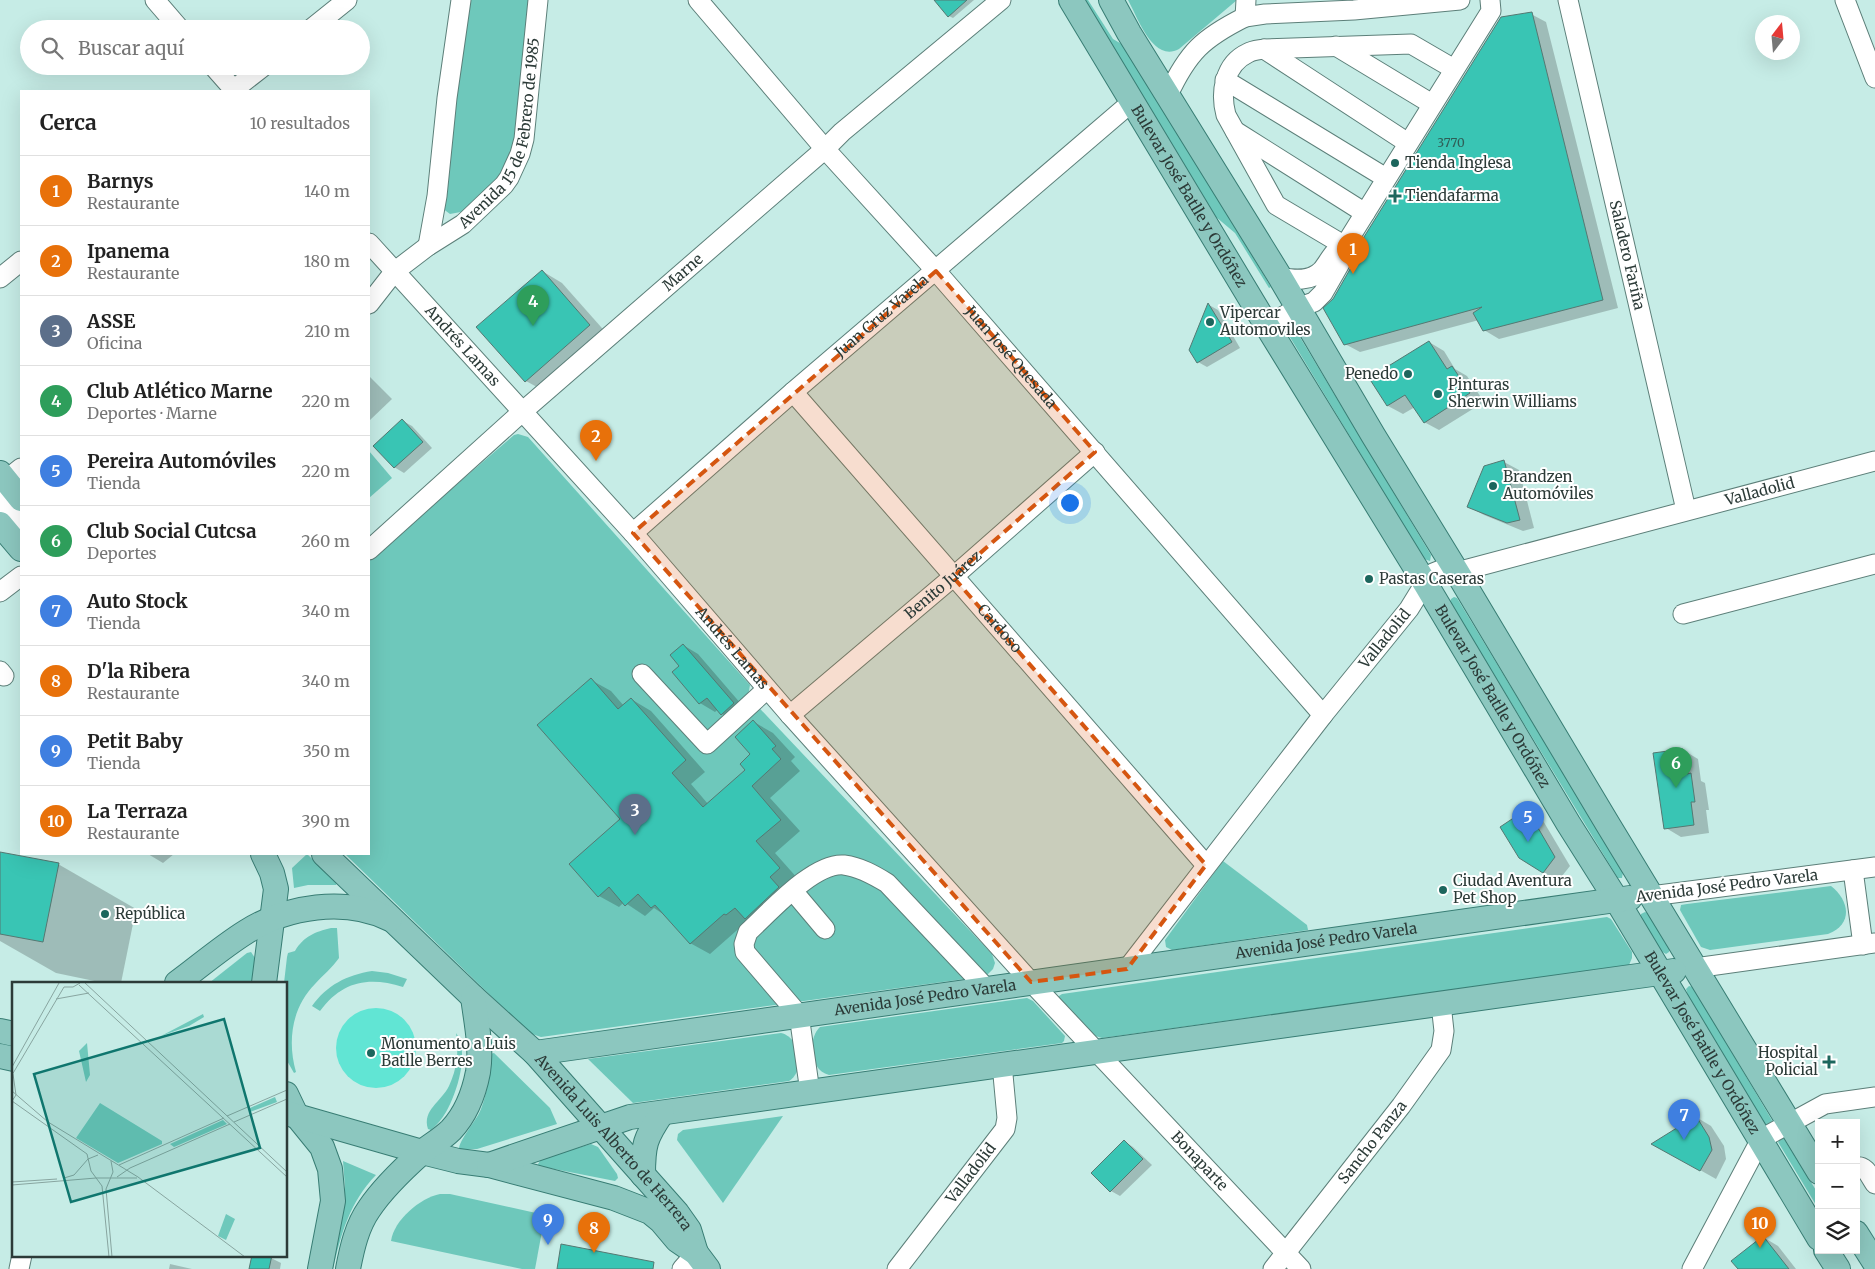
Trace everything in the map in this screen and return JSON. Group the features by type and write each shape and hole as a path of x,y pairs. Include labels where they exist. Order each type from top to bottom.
{"main road":[{"name":"Bulevar José Batlle y Ordóñez","path":"1071,0 1815,1231"},
{"path":"1111,0 1129,33 1280,277 1373,436 1815,1166"},
{"path":"7,480 20,498"},
{"path":"0,524 20,548"},
{"path":"263,855 272,873 276,889 264,982"},
{"name":"Avenida Luis Alberto de Herrera","path":"325,855 535,1053 677,1213 689,1230 696,1264"},
{"name":"Avenida José Pedro Varela","path":"535,1053 1616,899 1651,896"},
{"path":"178,982 247,931 301,909 336,907 375,912 399,926"},
{"path":"489,1165 630,1117 1695,968"},
{"path":"348,1269 356,1236 369,1209 390,1182 422,1152 450,1130 472,1097 479,1058 473,996"},
{"path":"290,1107 322,1147 330,1169 332,1201 320,1269"},
{"name":"Avenida Luis Alberto de Herrera","path":"290,1107 422,1152 458,1161 489,1165 614,1198 633,1205 650,1212 661,1221 696,1264"},
{"path":"643,1175 648,1133 662,1113"},
{"path":"1829,1254 1838,1269"}],"street":[{"path":"155,0 172,20"},
{"path":"322,20 347,0"},
{"name":"Avenida 15 de Febrero de 1985","path":"428,246 438,196 447,98 461,0"},
{"name":"Avenida 15 de Febrero de 1985","path":"370,303 394,272 428,246 463,224 509,178 520,154 524,139 538,0"},
{"name":"Juan José Quesada","path":"698,0 825,149 936,271 1323,715"},
{"name":"Marne","path":"370,549 522,412 850,126 1001,0"},
{"path":"1168,95 1185,62 1195,50 1246,9 1265,14 1354,10 1460,0"},
{"path":"1267,326 1297,308 1314,302 1323,293 1343,258 1344,248 1491,11 1490,0"},
{"name":"Saladero Fariña","path":"1568,0 1686,510"},
{"path":"1845,0 1875,78"},
{"path":"1344,248 1276,205 1232,129 1226,115 1222,101 1225,80 1233,65 1247,53 1264,49 1411,44 1454,69"},
{"path":"1336,46 1432,104"},
{"path":"1264,49 1408,143"},
{"path":"221,75 233,90"},
{"path":"235,90 253,75"},
{"path":"1225,80 1386,178"},
{"name":"Juan Cruz Varela","path":"633,533 793,392 1133,102"},
{"path":"1232,129 1365,213"},
{"name":"Andrés Lamas","path":"370,244 633,533 790,715 1097,1053"},
{"path":"1280,277 1292,279 1310,278 1320,272 1335,251 1344,248"},
{"path":"0,278 20,262"},
{"name":"Cardoso","path":"793,392 1206,866"},
{"name":"Benito Juárez","path":"790,715 953,577 1095,452"},
{"name":"Valladolid","path":"1127,969 1323,715 1409,609 1433,573 1443,569 1457,572 1875,461"},
{"path":"7,480 20,521"},
{"path":"1683,614 1875,564"},
{"path":"0,592 20,577"},
{"path":"642,674 707,744 767,689"},
{"path":"810,1092 799,1015 745,952 744,944 748,932 809,876 823,868 843,865 870,873 887,883 986,989"},
{"name":"Avenida José Pedro Varela","path":"1651,896 1875,867"},
{"path":"1695,968 1869,944 1853,870"},
{"path":"793,891 825,929"},
{"name":"Sancho Panza","path":"1273,1269 1401,1106 1441,1050 1444,1030 1441,1004"},
{"name":"Bonaparte","path":"1097,1053 1301,1269"},
{"name":"Valladolid","path":"897,1269 1005,1129 1007,1118 1002,1064"},
{"path":"1692,1269 1761,1139 1825,1104 1875,1097"},
{"path":"1860,1166 1866,1169 1875,1184"},
{"path":"19,1269 22,1256"}],"highlighted area":[{"path":"936,271 1095,452 953,577 1206,865 1127,969 1031,982 633,533"}],"shaded area":[{"path":"467,0 529,0 517,139 506,173 466,211 450,214 442,208"},
{"path":"1085,0 1088,0 1113,39 1125,46 1271,287 1269,288 1235,233 1216,217"},
{"path":"1128,0 1237,0 1179,49 1170,52 1161,50 1147,36"},
{"path":"1290,323 1431,555 1430,561 1424,559 1285,329 1285,324"},
{"path":"518,434 528,437 750,685 748,696 992,954 995,963 993,969 986,976 541,1037 529,1033 346,855 370,855 370,559 514,435"},
{"path":"370,452 392,478 370,497"},
{"path":"1454,597 1457,598 1623,872 1622,878 1618,878 1616,875 1450,602"},
{"path":"308,855 337,883 336,885 308,885 294,888 292,868"},
{"path":"1223,861 1307,925 1308,930 1172,950 1166,947 1165,940"},
{"path":"1831,886 1842,898 1846,912 1842,924 1828,934 1710,950 1701,947 1680,910 1681,905 1687,904"},
{"path":"1645,912 1650,914 1670,948 1666,954 1661,951 1641,918 1641,914"},
{"path":"1607,917 1611,919 1632,952 1629,965 1102,1038 1092,1035 1059,1001 1059,996 1062,994"},
{"path":"337,928 339,958 307,993 301,1003 292,1037 293,1060 296,1072 294,1073 288,1062 288,982 284,982 287,957 288,953 295,951 310,935"},
{"path":"251,952 255,958 253,982 210,982 247,953"},
{"path":"372,971 388,973 407,979 403,987 379,982 357,984 337,993 320,1011 312,1006 324,992 338,982 354,975"},
{"path":"1689,986 1693,987 1773,1122 1765,1124 1688,995 1686,989"},
{"path":"1027,998 1033,1001 1065,1036 1062,1043 829,1075 818,1068 812,1054 813,1039 820,1027"},
{"path":"368,1008 384,1008 405,1019 416,1040 416,1056 405,1077 384,1088 368,1088 354,1082 342,1070 336,1056 336,1040 342,1026 354,1014"},
{"path":"456,1033 462,1051 458,1084 446,1112 431,1130 428,1129 427,1122 430,1111 446,1092 456,1067"},
{"path":"781,1033 793,1041 798,1055 798,1070 789,1081 633,1103 588,1059"},
{"path":"494,1053 550,1108 557,1124 477,1149 459,1150 461,1141 481,1109 488,1082 490,1054"},
{"path":"783,1116 723,1203 677,1140 678,1134 683,1130"},
{"path":"1781,1138 1784,1139 1815,1189 1815,1203 1778,1142"},
{"path":"591,1144 598,1147 617,1174 618,1178 615,1181 539,1166 538,1164 541,1159"},
{"path":"343,1161 376,1175 359,1196 353,1207 339,1243 333,1269 331,1269 345,1187"},
{"path":"440,1194 450,1194 545,1215 535,1269 522,1269 391,1241 397,1225 409,1211 424,1200"}],"building":[{"path":"934,0 967,0 948,17"},
{"path":"1532,12 1603,300 1483,331 1473,313 1482,307 1344,345 1323,308 1333,299 1353,264 1354,253 1501,17"},
{"path":"542,270 590,325 525,382 476,327"},
{"name":"Vipercar Automoviles","path":"1208,303 1232,342 1197,363 1189,350"},
{"path":"1429,341 1447,369 1452,366 1470,393 1424,423 1405,395 1387,406 1369,378"},
{"path":"402,419 423,442 394,468 373,446"},
{"name":"Brandzen Automóviles","path":"1504,460 1520,520 1507,523 1467,507 1484,466"},
{"path":"683,644 734,703 721,715 707,698 699,704 672,672 679,666 670,655"},
{"path":"591,678 618,709 631,698 686,760 672,773 703,807 745,770 740,764 750,754 735,737 753,720 776,746 772,749 781,759 752,786 781,820 756,841 780,868 770,877 779,887 745,919 735,908 726,915 724,914 690,944 655,905 651,908 638,894 625,906 609,887 598,897 569,864 620,819 537,725"},
{"path":"1683,749 1687,774 1691,773 1695,802 1691,802 1694,825 1664,829 1653,753"},
{"path":"1527,809 1555,857 1543,873 1519,858 1500,827"},
{"path":"0,852 59,863 43,942 0,934"},
{"path":"1696,1116 1709,1137 1712,1150 1700,1171 1651,1144"},
{"path":"1124,1140 1143,1159 1110,1192 1091,1173"},
{"path":"1763,1236 1789,1269 1738,1269 1731,1261"},
{"path":"561,1244 654,1262 653,1269 557,1269"},
{"path":"252,1256 272,1256 269,1269 249,1269"}],"place":[{"name":"Tienda Inglesa","path":"1395,163"},
{"name":"Tiendafarma","path":"1395,196"},
{"name":"Barnys","path":"1353,274"},
{"name":"Vipercar Automoviles","path":"1210,322"},
{"name":"Club Atlético Marne","path":"533,326"},
{"name":"Penedo","path":"1408,374"},
{"name":"Pinturas Sherwin Williams","path":"1438,394"},
{"name":"Ipanema","path":"596,461"},
{"name":"Brandzen Automóviles","path":"1493,486"},
{"name":"Pastas Caseras","path":"1369,579"},
{"name":"Club Social Cutcsa","path":"1676,788"},
{"name":"ASSE","path":"635,835"},
{"name":"Pereira Automóviles","path":"1528,842"},
{"name":"Ciudad Aventura Pet Shop","path":"1443,890"},
{"name":"República","path":"105,914"},
{"name":"Monumento a Luis Batlle Berres","path":"371,1053"},
{"name":"Hospital Policial","path":"1829,1062"},
{"name":"Auto Stock","path":"1684,1140"},
{"name":"Petit Baby","path":"548,1245"},
{"name":"La Terraza","path":"1760,1248"},
{"name":"D'la Ribera","path":"594,1253"}]}
